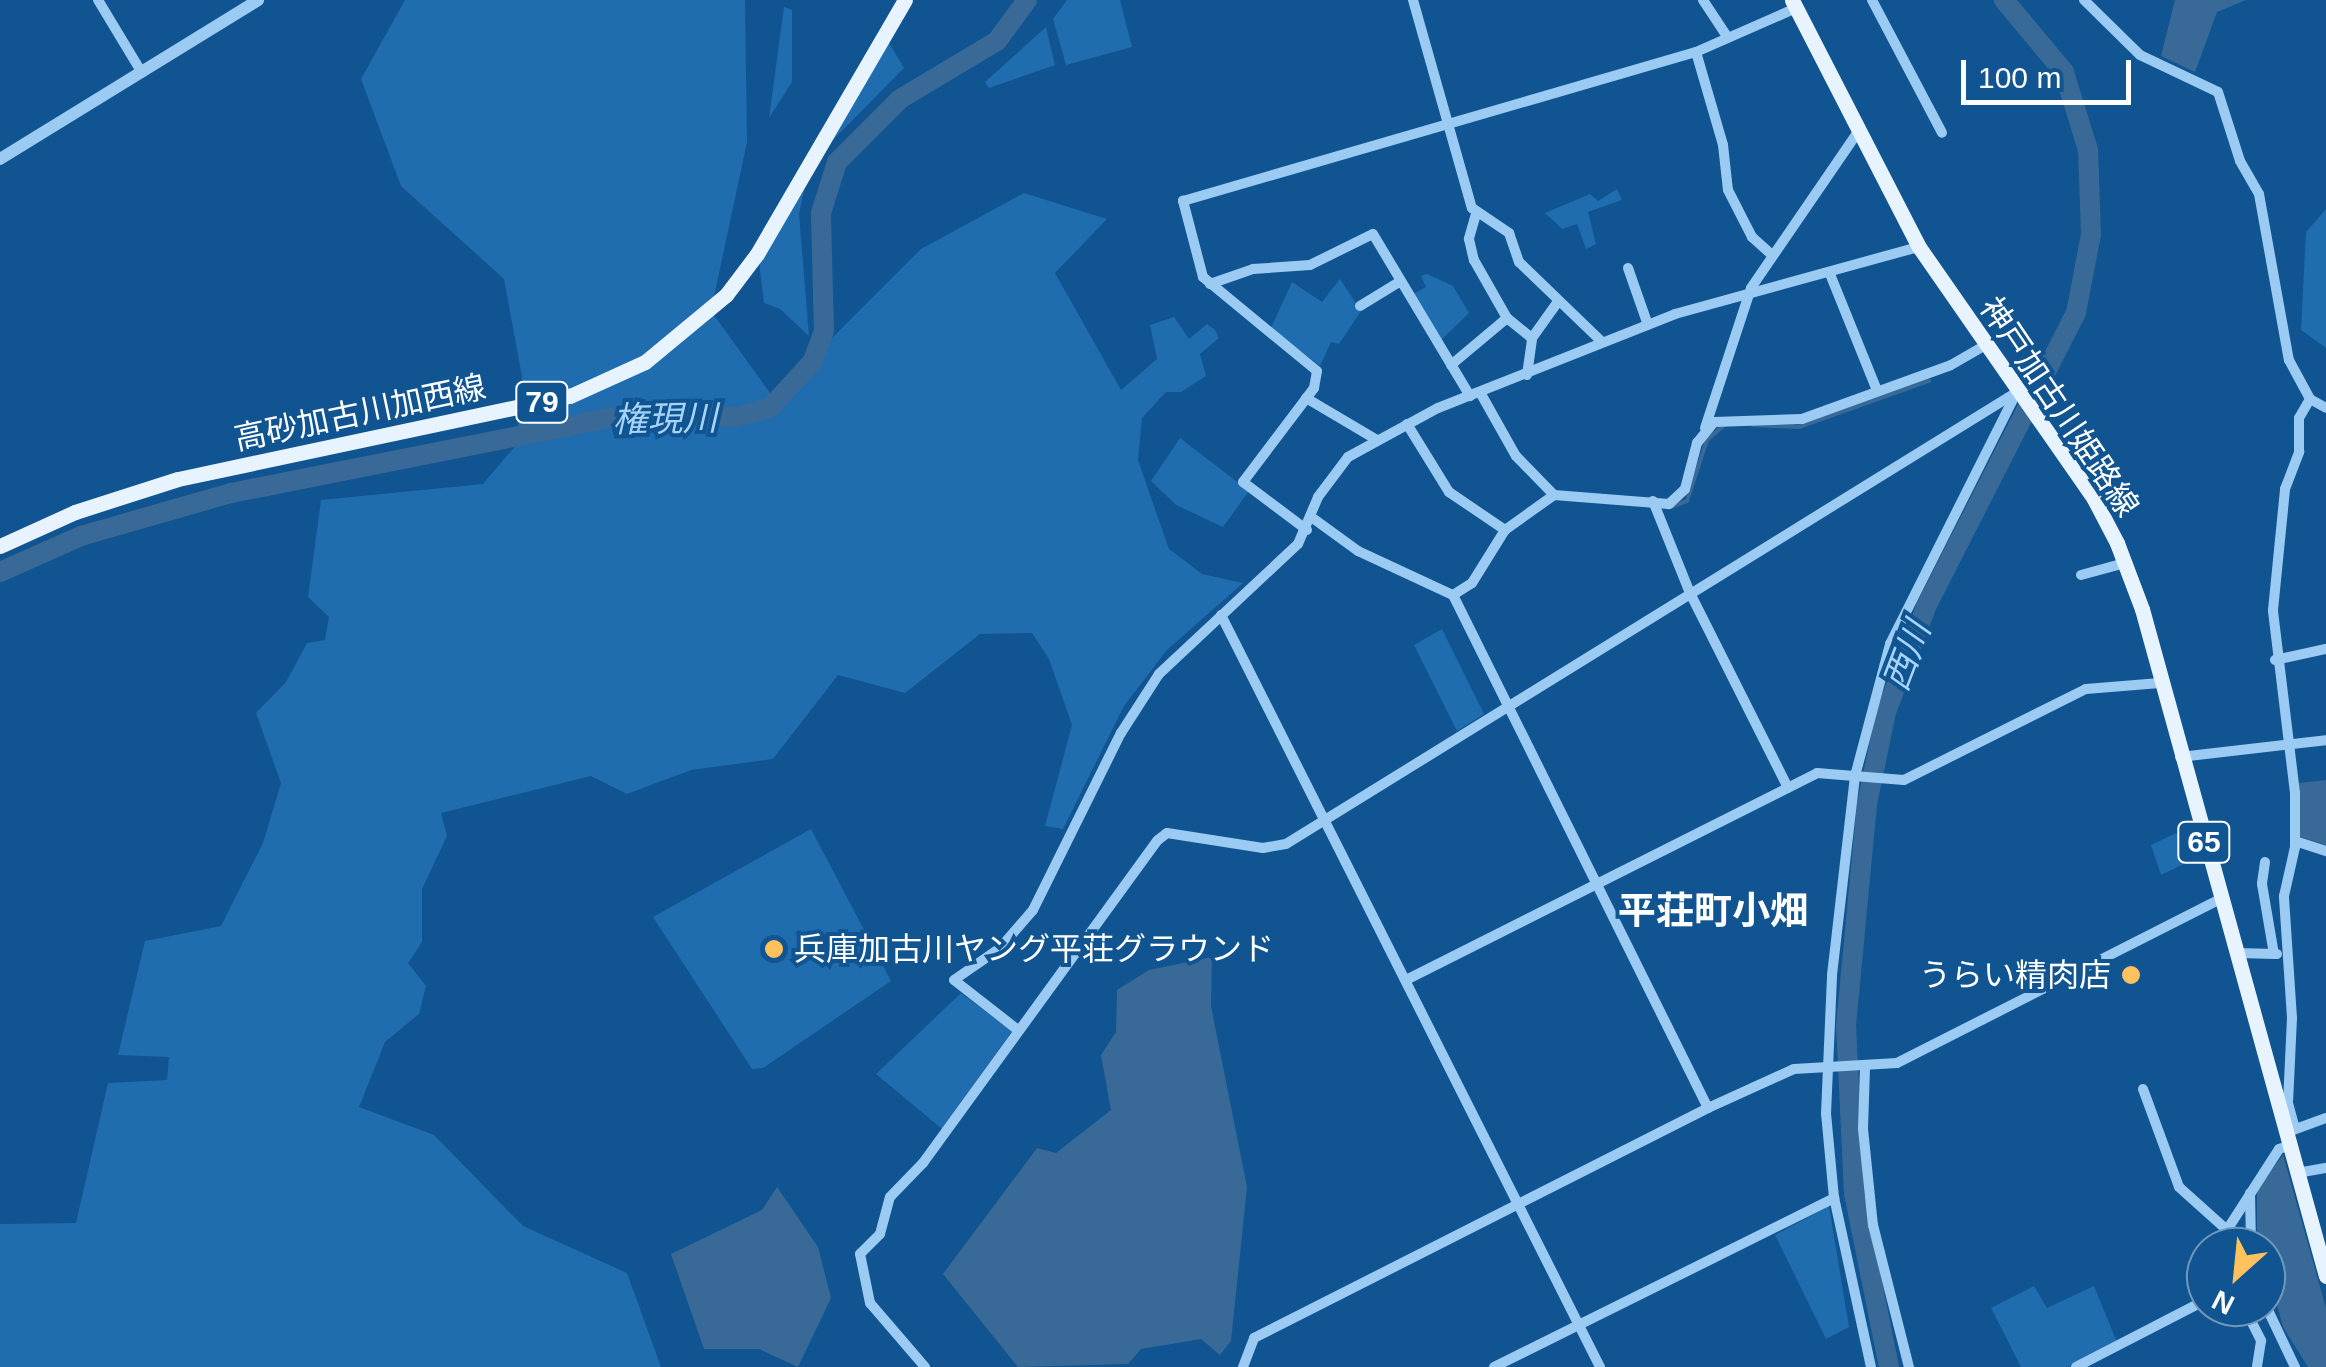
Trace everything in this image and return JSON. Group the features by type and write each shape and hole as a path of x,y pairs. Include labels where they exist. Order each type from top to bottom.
{"main road":[{"name":"高砂加古川加西線","path":"0,546 75,512 178,479 570,396 645,362 726,295 757,254 906,0"},
{"name":"神戸加古川姫路線","path":"1794,4 1920,247 1984,346 2094,500 2125,564 2235,954 2291,1136 2297,1173 2326,1276"}],"street":[{"path":"98,0 142,73"},
{"path":"0,159 258,0"},
{"path":"1413,0 1476,214 1470,249 1506,318 1532,338"},
{"path":"1703,0 1728,38"},
{"path":"1872,0 1942,133"},
{"path":"2084,0 2140,55 2213,84 2218,92 2240,161 2259,194 2289,360 2310,399 2326,408"},
{"path":"1708,1108 1453,595 1358,551 1243,482 1316,382 1309,360 1210,284 1183,201 1696,52 1794,4"},
{"path":"1696,52 1723,145 1728,190 1752,237 1770,254"},
{"path":"1453,595 1472,583 1505,530 1554,495 1653,502 1678,500 1748,296 1770,254 1858,132"},
{"path":"1476,214 1509,233 1519,262 1557,303 1602,342"},
{"path":"1210,284 1253,269 1310,265 1370,234 1451,365 1516,456 1554,495"},
{"path":"1018,1030 954,980 1000,948 1033,910 1121,733 1159,674 1311,524 1318,497 1337,470 1376,440 1407,424 1648,324 1920,247"},
{"path":"1628,268 1648,324"},
{"path":"1830,274 1876,388"},
{"path":"1360,306 1400,282"},
{"path":"1527,374 1532,338 1557,303"},
{"path":"1451,365 1506,318"},
{"path":"1705,428 1737,419 1802,420 1876,388 1951,365 1984,346"},
{"path":"926,1367 870,1303 860,1254 880,1234 890,1197 923,1163 1167,833 1275,849 2020,394"},
{"path":"1871,1367 1834,1198 1827,1068 1855,776 1890,644 2020,394"},
{"path":"1306,398 1376,440"},
{"path":"2291,1136 2284,896 2294,841 2288,744 2276,660 2274,592 2283,502 2299,452 2299,418 2310,399"},
{"path":"1407,424 1450,492 1505,530"},
{"path":"1653,502 1690,594 1788,788"},
{"path":"2081,575 2125,564"},
{"path":"1221,615 1600,1367"},
{"path":"2276,660 2326,649"},
{"path":"1406,980 1818,773 1888,782 1911,778 2086,689 2160,683"},
{"path":"2180,756 2326,740"},
{"path":"2294,841 2326,850"},
{"path":"2265,862 2262,884 2274,954"},
{"path":"1244,1367 1254,1338 1708,1108 1794,1069 1897,1063 2220,899"},
{"path":"2235,954 2288,952"},
{"path":"1862,1068 1863,1129 1874,1225 1909,1367"},
{"path":"2143,1088 2179,1187 2223,1227"},
{"path":"2228,1227 2279,1149 2291,1136 2326,1118"},
{"path":"2297,1173 2326,1168"},
{"path":"2250,1191 2251,1227"},
{"path":"1494,1367 1834,1198"},
{"path":"2076,1367 2186,1310"},
{"path":"2254,1327 2261,1340 2257,1367"},
{"path":"2276,1327 2295,1367"},
{"path":"2100,1354 2106,1367"}],"shaded area":[{"path":"405,0 745,0 747,142 711,311 773,397 921,249 1024,193 1107,219 1055,273 1121,390 1157,359 1150,325 1174,317 1189,339 1207,324 1215,330 1219,338 1200,354 1206,376 1181,392 1166,392 1142,418 1138,460 1169,549 1202,574 1243,583 1167,650 1124,706 1063,829 1045,826 1072,725 1049,659 1032,633 980,634 905,693 838,675 773,759 691,770 627,794 591,776 441,813 447,836 422,889 422,942 408,963 426,986 419,1014 385,1042 359,1107 434,1135 523,1226 627,1273 661,1367 0,1367 0,1224 76,1223 108,1083 167,1080 169,1057 118,1055 145,941 221,926 263,843 281,783 256,713 286,682 307,643 325,640 329,617 308,597 321,500 483,484 516,445 522,377 504,279 401,186 361,79"},
{"path":"1067,0 1120,0 1132,47 1066,65 1053,19"},
{"path":"2175,0 2246,0 2217,12 2195,72 2161,56"},
{"path":"784,7 792,10 792,82 769,118"},
{"path":"1046,27 1055,65 989,88 985,82"},
{"path":"886,38 904,68 823,150"},
{"path":"806,181 799,214 809,336 780,309 764,303 759,262"},
{"path":"1617,189 1622,200 1588,212 1596,244 1586,249 1577,224 1562,229 1545,213 1590,194 1598,201"},
{"path":"2326,209 2326,348 2301,330 2306,232"},
{"path":"1427,274 1453,286 1469,313 1438,343 1411,295 1426,287 1421,276"},
{"path":"1340,279 1361,311 1339,344 1331,342 1320,366 1271,328 1292,282 1322,302"},
{"path":"1180,438 1249,491 1223,527 1176,505 1151,481"},
{"path":"1442,629 1484,714 1457,731 1414,645"},
{"path":"2326,780 2326,845 2298,836 2299,783"},
{"path":"2187,828 2196,858 2161,875 2151,845"},
{"name":"兵庫加古川ヤング平荘グラウンド","path":"811,829 891,981 763,1068 752,1069 653,917"},
{"path":"1212,957 1211,1006 1247,1187 1231,1341 1220,1355 1201,1339 1141,1349 1128,1364 1018,1367 943,1274 1037,1148 1056,1153 1111,1110 1101,1055 1116,1032 1117,990 1149,970"},
{"path":"961,993 1012,1031 942,1129 876,1074"},
{"path":"2283,1155 2326,1308 2326,1367 2308,1367 2283,1327 2286,1227 2257,1227 2257,1190"},
{"path":"777,1187 818,1247 831,1298 798,1367 759,1349 704,1349 671,1254 762,1210"},
{"path":"1829,1206 1849,1327 1826,1339 1775,1235"},
{"path":"2034,1286 2047,1308 2094,1286 2117,1342 2068,1367 2021,1367 1991,1308"}],"waterway":[{"name":"権現川","path":"0,572 81,536 231,493 640,412 737,417 771,407 813,361 824,331 821,213 837,162 900,99 997,41 1027,0"},
{"name":"西川","path":"1889,1367 1854,1193 1846,1026 1867,804 1886,712 1926,607 2076,313 2091,234 2088,150 2064,72 2004,0"},
{"path":"1753,425 1799,427 1929,381"},
{"path":"1668,508 1687,501 1707,440 1724,425"}],"place":[{"name":"兵庫加古川ヤング平荘グラウンド","path":"774,949"},
{"name":"うらい精肉店","path":"2131,975"}],"district":[{"name":"平荘町小畑","path":"1713,912"}]}
